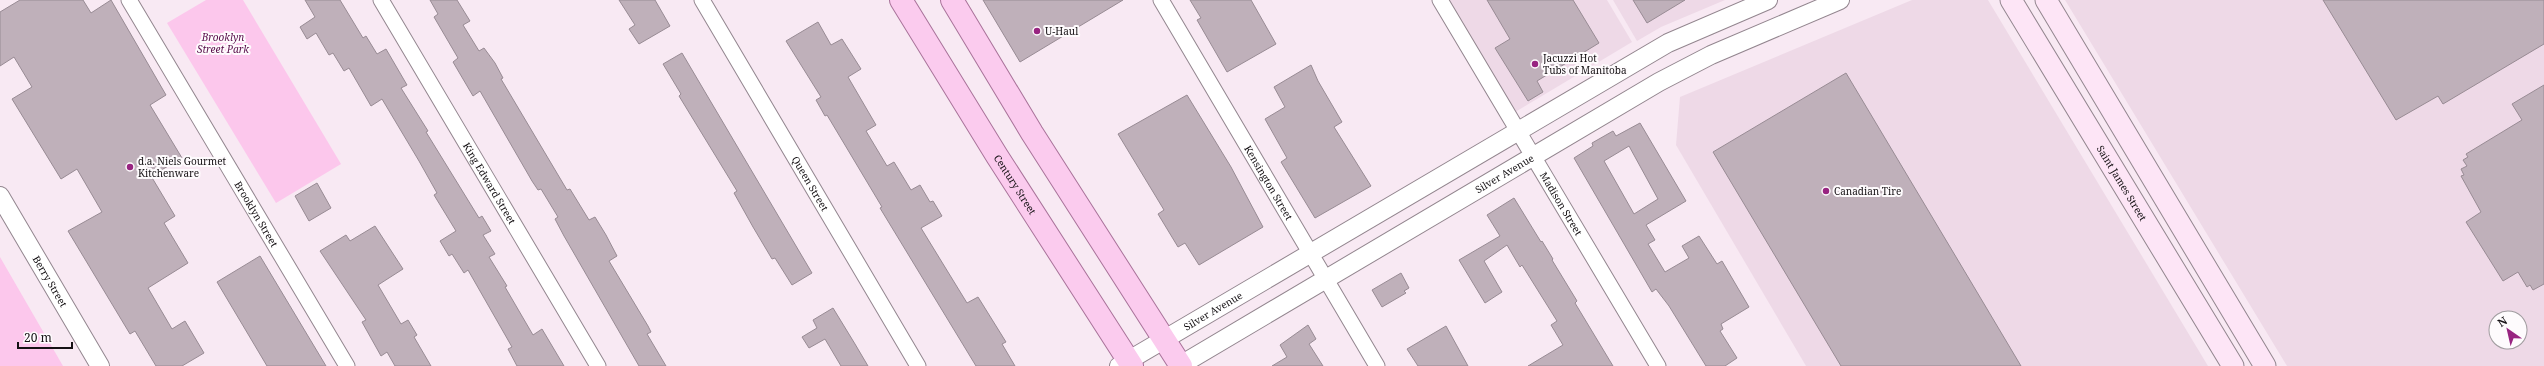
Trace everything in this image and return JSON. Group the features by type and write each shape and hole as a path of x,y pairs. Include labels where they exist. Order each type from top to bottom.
{"main road":[{"name":"Century Street","path":"901,0 1127,364"},
{"path":"952,0 1032,133 1180,366"},
{"name":"Saint James Street","path":"2011,0 2233,366"},
{"path":"2046,0 2265,366"}],"street":[{"name":"Brooklyn Street","path":"130,0 347,366"},
{"name":"King Edward Street","path":"381,0 598,366"},
{"name":"Queen Street","path":"702,0 918,366"},
{"name":"Kensington Street","path":"1161,0 1377,366"},
{"name":"Madison Street","path":"1440,0 1658,366"},
{"name":"Silver Avenue","path":"1127,364 1164,339 1311,255 1668,44 1768,0"},
{"name":"Silver Avenue","path":"1180,366 1533,156 1698,61 1840,0"},
{"name":"Berry Street","path":"0,196 100,366"}],"shaded area":[{"path":"1444,0 1607,0 1632,42 1512,114"},
{"path":"1613,0 1725,0 1661,27 1637,41"},
{"path":"1912,0 1988,0 2208,366 1806,366 1676,145 1680,97"},
{"path":"2065,0 2544,0 2544,366 2287,366"}],"green space":[{"name":"Brooklyn Street Park","path":"206,0 243,0 341,164 276,203 167,23"},
{"path":"0,257 63,366 0,366"}],"building":[{"path":"20,0 83,0 91,13 111,0 166,95 150,105 182,158 151,176 175,216 164,223 188,263 148,288 172,329 185,321 204,353 182,366 156,366 135,331 130,334 68,231 102,212 77,169 61,179 12,99 32,87 14,57 0,66 0,12"},
{"path":"305,0 340,0 363,38 366,36 377,54 386,49 407,85 401,88 428,131 426,132 479,218 482,216 491,231 483,235 495,254 489,257 507,286 505,287 533,335 542,329 564,366 517,366 508,349 512,347 468,270 464,273 452,254 449,256 440,241 456,231 434,195 437,193 419,161 382,99 371,106 349,68 344,71 333,53 329,55 316,33 307,39 300,27 315,17"},
{"path":"430,0 457,0 470,21 463,25 479,51 484,48 495,63 503,78 501,79 567,190 570,189 589,220 595,217 606,235 617,256 609,261 648,326 651,332 647,334 666,366 639,366 564,236 555,219 558,217 541,189 538,190 532,181 480,91 473,96 453,62 458,58 434,17 438,14"},
{"path":"619,0 655,0 670,26 639,44 629,29 635,25"},
{"name":"U-Haul","path":"983,0 1123,0 1020,62"},
{"path":"1190,0 1251,0 1276,44 1227,72 1197,20 1201,18"},
{"name":"Jacuzzi Hot Tubs of Manitoba","path":"1487,0 1573,0 1599,43 1537,81 1543,92 1528,101 1495,48 1510,39"},
{"path":"1633,0 1685,0 1647,23"},
{"path":"2323,0 2544,0 2544,44 2443,104 2438,96 2396,120"},
{"path":"818,22 831,45 842,39 861,69 848,77 876,125 866,131 887,166 894,162 911,190 920,185 930,202 933,201 942,216 921,228 967,303 978,297 1006,342 1002,344 1015,366 976,366 880,208 882,207 827,115 825,116 816,100 821,97 786,41"},
{"path":"682,53 812,273 792,285 775,258 772,259 753,227 734,193 737,191 679,96 681,94 663,64"},
{"path":"1311,65 1318,81 1342,122 1334,127 1371,186 1315,218 1281,162 1287,158 1265,119 1285,107 1274,87"},
{"name":"Canadian Tire","path":"1846,73 2021,366 1841,366 1713,152"},
{"path":"2544,85 2544,284 2533,290 2530,285 2527,287 2518,272 2503,281 2466,222 2481,212 2461,176 2464,175 2461,169 2467,166 2463,160 2468,157 2466,154 2522,120 2512,104"},
{"path":"1187,95 1231,167 1263,227 1199,265 1185,243 1178,247 1158,214 1164,210 1118,134"},
{"path":"1640,123 1686,201 1646,225 1655,240 1648,244 1665,272 1689,258 1682,246 1699,236 1717,264 1722,261 1749,307 1721,324 1723,329 1720,331 1737,358 1725,366 1706,366 1669,306 1656,289 1652,292 1574,158 1593,146 1592,143 1613,131 1616,136","holes":["1629,146 1658,199 1634,214 1604,161"]},
{"path":"317,183 331,208 309,221 295,196"},
{"path":"1514,198 1553,259 1552,260 1577,301 1575,303 1613,366 1528,366 1563,345 1551,325 1557,321 1522,265 1520,267 1507,245 1484,261 1502,292 1485,303 1459,260 1500,236 1487,215"},
{"path":"375,226 403,269 378,285 401,324 408,320 417,335 414,337 431,366 395,366 387,352 381,356 362,322 366,320 320,251 346,235 350,241"},
{"path":"260,256 326,366 267,366 217,282"},
{"path":"1401,273 1409,288 1404,291 1406,293 1382,307 1372,290"},
{"path":"833,308 868,366 841,366 825,339 809,348 802,337 817,328 813,320"},
{"path":"1308,325 1316,339 1309,344 1323,366 1272,366 1287,357 1280,345"},
{"path":"1446,326 1468,366 1418,366 1407,349"}],"place":[{"name":"U-Haul","path":"1037,31"},
{"name":"Jacuzzi Hot Tubs of Manitoba","path":"1535,64"},
{"name":"d.a. Niels Gourmet Kitchenware","path":"130,167"},
{"name":"Canadian Tire","path":"1826,191"}]}
